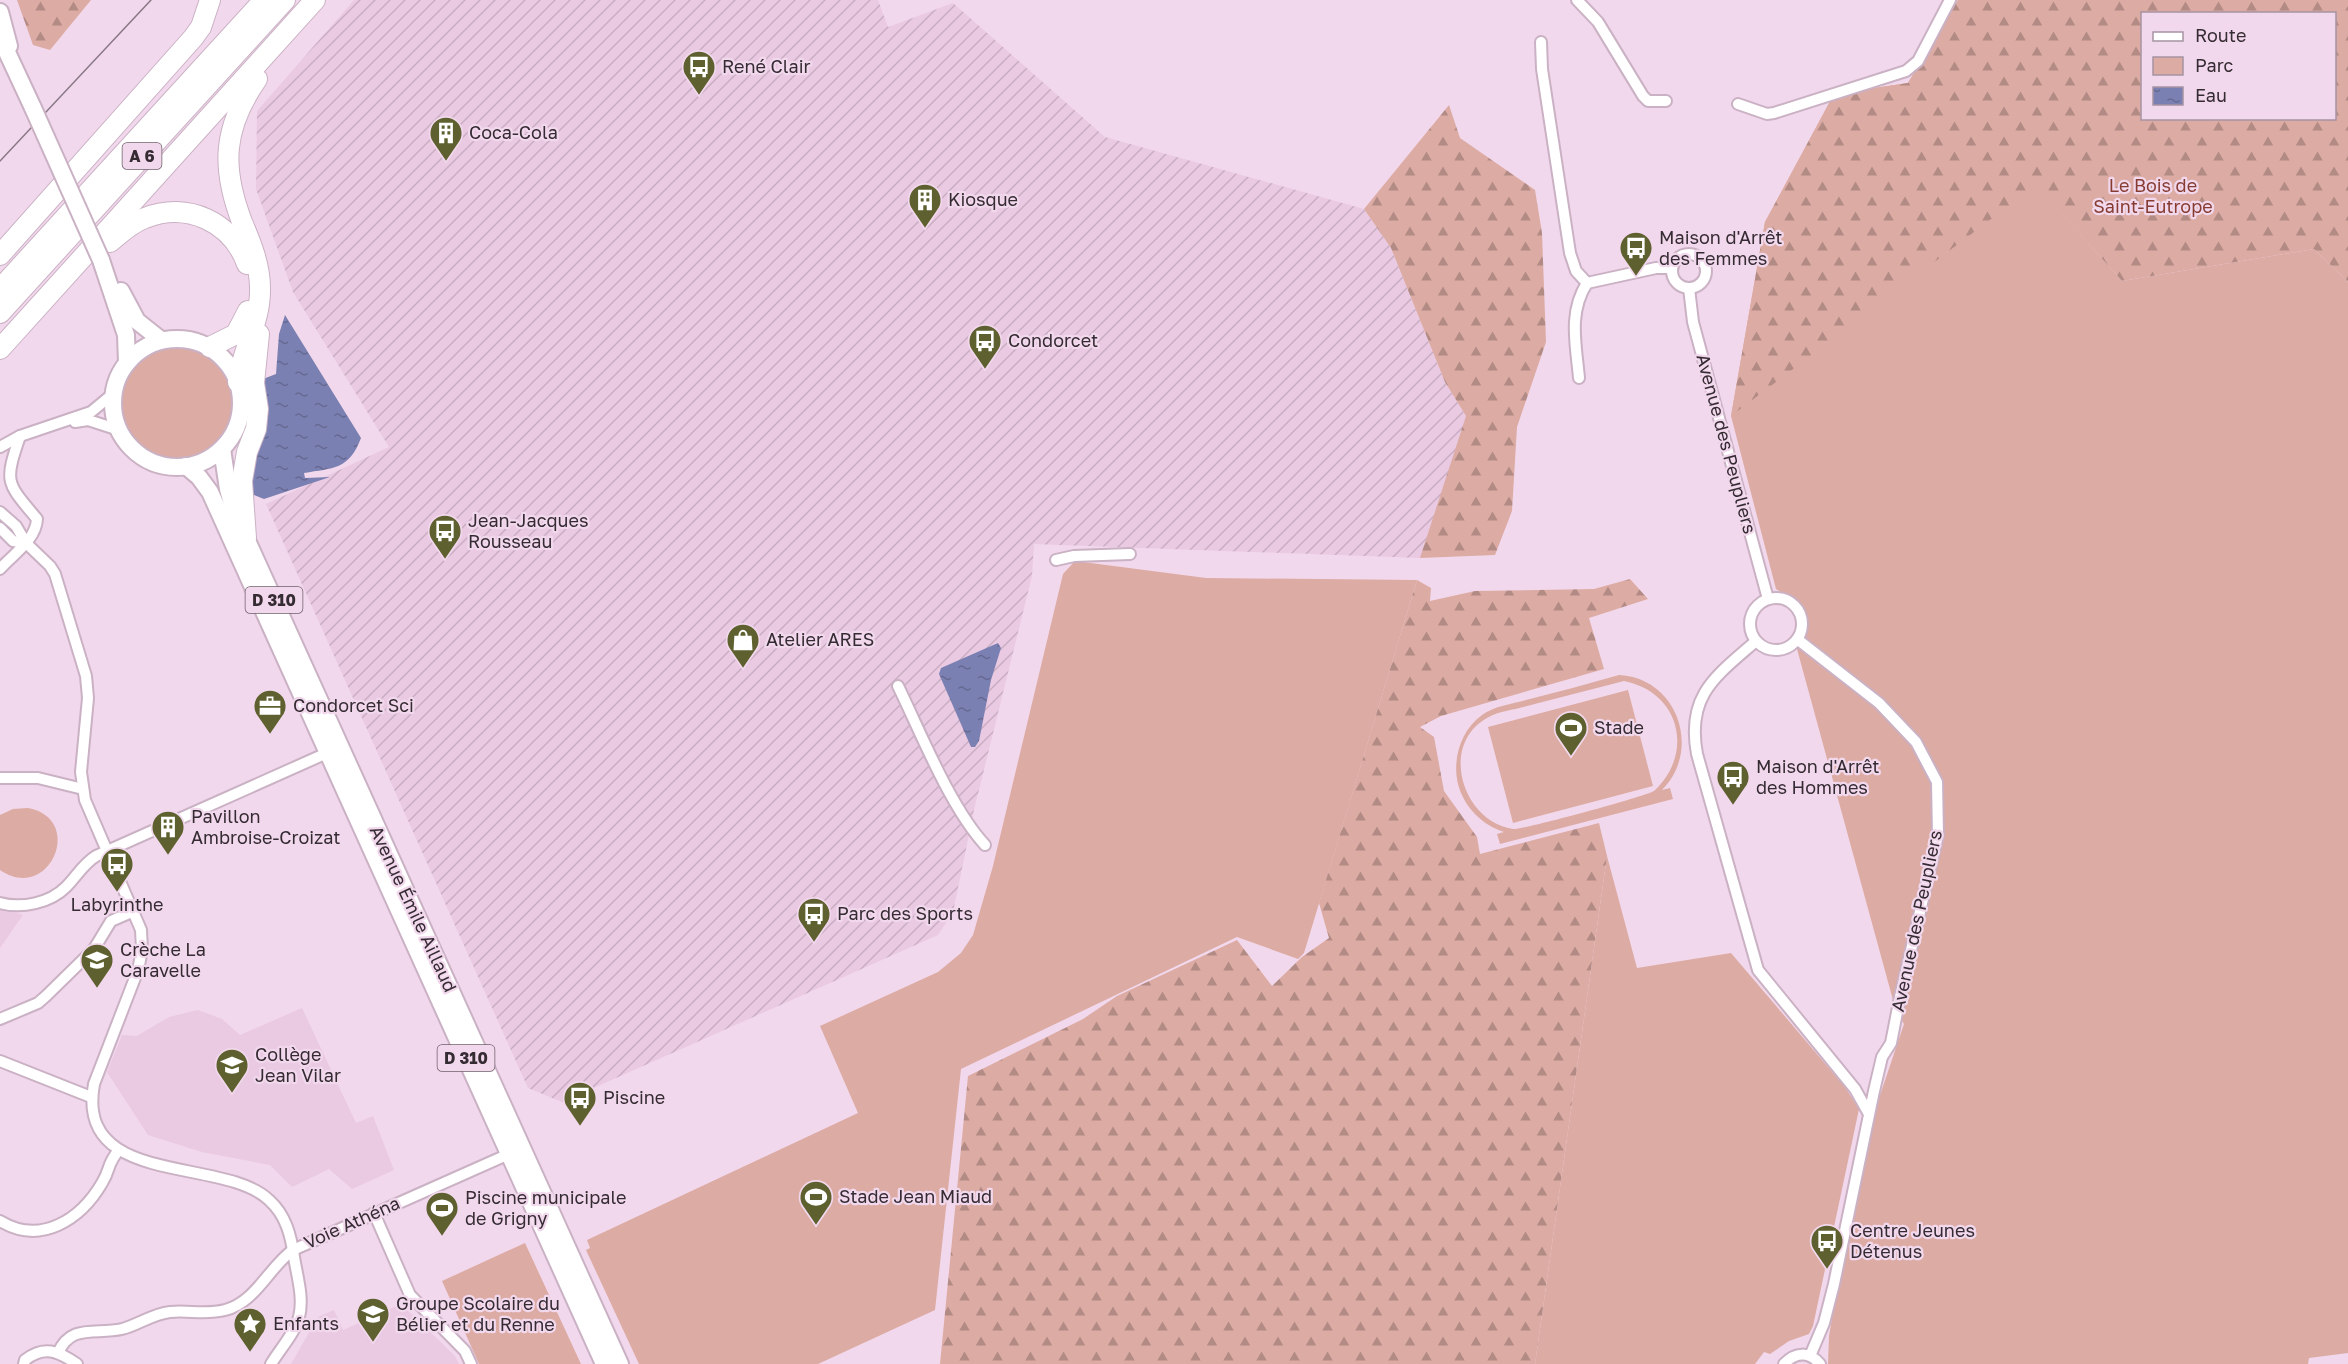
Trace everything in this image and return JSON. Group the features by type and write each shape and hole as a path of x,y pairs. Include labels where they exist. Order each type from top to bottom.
{"highway":[{"path":"0,255 193,39 201,27 210,0"},
{"name":"A 6","path":"0,290 264,0"},
{"name":"A 6","path":"0,313 285,0"},
{"path":"0,349 315,0"},
{"path":"246,538 242,481 247,453 256,429 258,409 254,383 260,296 254,253 229,183 227,158 231,127 244,99 263,69 322,0"},
{"path":"17,331 129,226 157,214 184,212 204,217 226,231 239,246 249,274 249,305 241,328 230,338 210,347"},
{"path":"238,382 240,362 254,325 260,296"}],"main road":[{"path":"0,12 14,64"},
{"path":"0,37 101,260 126,334 127,363"},
{"path":"101,260 137,321 161,340"},
{"path":"176,338 210,347 229,365 238,382 240,413 237,427 222,449 204,461 186,466 164,465 146,459 127,442 118,430 114,413 114,393 127,363 139,351 161,340 176,338"},
{"name":"Avenue Émile Aillaud","path":"222,449 228,489 246,538 349,770 620,1364"},
{"name":"Avenue Émile Aillaud","path":"186,466 199,477 210,492 604,1364"}],"street":[{"path":"1577,0 1598,22 1642,96 1648,101 1666,101"},
{"path":"1738,104 1767,114 1774,113 1906,71 1918,61 1950,0"},
{"path":"1541,42 1542,69 1570,253 1576,271 1587,283"},
{"path":"1686,254 1698,257 1706,273 1703,280 1689,288 1674,280 1672,268 1676,260 1686,254"},
{"path":"1587,283 1656,268 1672,268"},
{"path":"1579,378 1573,316 1576,304 1587,283"},
{"name":"Avenue des Peupliers","path":"1689,288 1693,322 1768,599"},
{"path":"0,447 20,436 66,423 91,412 114,393"},
{"path":"66,423 88,420 118,430"},
{"path":"0,569 26,543 36,528 37,519 18,500 9,468 20,436"},
{"path":"0,512 16,526 26,543 53,570 86,676 88,698 81,761 83,789 89,810 141,930 141,960 91,1097 100,1127 119,1150 142,1161 246,1186 268,1198 282,1215 293,1250 301,1305 299,1318 271,1364"},
{"path":"0,528 13,541 26,543"},
{"path":"1056,561 1074,556 1130,554"},
{"path":"1777,598 1794,605 1802,622 1797,639 1781,650 1767,649 1756,642 1752,634 1751,616 1758,605 1768,599 1777,598"},
{"name":"Avenue des Peupliers","path":"1797,639 1879,703 1916,742 1937,782 1936,846 1900,997 1892,1043 1882,1057 1834,1284 1824,1323 1810,1356"},
{"path":"1756,642 1720,672 1701,697 1694,726 1697,754 1758,970 1855,1089 1869,1114"},
{"path":"898,686 972,832 985,845"},
{"path":"0,903 19,906 49,898 66,886 86,862 327,753"},
{"path":"0,778 38,777 83,789"},
{"path":"0,1019 46,996 94,950 111,921 134,911"},
{"path":"0,1062 91,1097"},
{"path":"0,1221 19,1229 33,1231 50,1229 67,1222 99,1188 108,1162 119,1150"},
{"name":"Voie Athéna","path":"293,1250 509,1154"},
{"path":"374,1213 410,1295 465,1351 471,1364"},
{"path":"58,1353 69,1337 83,1330 121,1329 171,1312 208,1313 226,1310 240,1304 258,1289 282,1258 293,1250"},
{"path":"24,1364 33,1353 45,1349 58,1353 77,1364"},
{"path":"1784,1364 1796,1355 1810,1356 1820,1364"}],"shaded area":[{"path":"354,0 878,0 888,27 953,3 1105,137 1364,209 1391,248 1445,382 1466,416 1428,550 1420,558 1034,544 1032,576 974,810 953,912 938,935 562,1102 528,1088 266,504 389,447 293,292 256,189 257,111"},
{"path":"0,907 23,915 0,948"},
{"name":"Collège Jean Vilar","path":"302,1008 356,1123 373,1116 394,1170 352,1189 329,1169 292,1187 270,1165 202,1152 148,1135 107,1072 122,1035 137,1036 169,1017 198,1010 222,1019 240,1035"},
{"name":"Groupe Scolaire du Bélier et du Renne","path":"401,1304 455,1356 459,1364 291,1364 318,1317 334,1310 343,1330"}],"green space":[{"path":"17,0 91,0 50,50 33,45"},
{"path":"1958,0 2025,172 2122,281 2314,249 2348,282 2348,1353 2309,1358 2308,1364 1828,1364 1829,1336 1837,1288 1871,1122 1904,1024 1896,1011 1797,649 1806,628 1800,604 1776,589 1731,416 1765,222 1834,94 1908,83"},
{"name":"Le Bois de Saint-Eutrope","path":"1958,0 2348,0 2348,282 2314,249 2122,281 2036,185 1731,416 1765,222 1834,94 1908,83"},
{"path":"1449,105 1460,138 1535,190 1542,233 1546,342 1517,427 1512,511 1495,555 1420,558 1466,416 1445,382 1391,248 1364,209"},
{"path":"177,343 199,348 218,360 230,379 235,401 230,423 218,442 199,454 177,459 155,454 136,442 124,423 119,401 124,379 136,360 155,348"},
{"path":"1075,561 1206,578 1417,580 1304,953 1298,959 1237,937 961,1069 935,1310 818,1364 639,1364 586,1250 590,1248 587,1240 858,1113 820,1026 938,972 961,953 973,935 993,866 1063,574"},
{"path":"1630,579 1648,599 1589,618 1604,669 1441,716 1420,727 1434,737 1444,791 1477,837 1480,854 1599,823 1607,856 1535,1364 940,1364 968,1076 1083,1019 1117,996 1237,940 1272,986 1302,957 1329,938 1319,903 1417,580 1431,588 1430,601 1475,591 1594,589"},
{"path":"1619,675 1639,679 1656,689 1669,702 1678,719 1682,737 1680,756 1674,774 1662,790 1670,788 1673,799 1500,844 1497,834 1504,832 1488,825 1475,814 1458,784 1457,755 1469,729 1482,715 1498,707","holes":["1624,681 1643,687 1658,697 1669,711 1675,726 1677,742 1674,759 1667,776 1654,791 1583,813 1513,829 1495,823 1481,812 1470,797 1463,781 1461,763 1464,746 1472,730 1487,718 1501,712"]},
{"name":"Stade","path":"1628,690 1653,786 1513,823 1488,727"},
{"path":"28,808 45,815 55,827 58,841 54,856 46,868 33,876 18,878 0,870 0,815 13,809"},
{"path":"1607,856 1637,968 1731,953 1845,1087 1859,1109 1813,1326 1809,1334 1789,1341 1770,1354 1764,1352 1755,1364 1535,1364"},
{"path":"525,1243 581,1364 479,1364 442,1281"}],"water":[{"path":"285,315 361,438 351,456 339,466 304,473 305,478 330,477 264,499 249,493 248,483 268,408 263,379 276,374 279,334"},
{"path":"998,643 1001,648 991,680 979,741 975,747 971,747 939,674 941,668"}],"tram line":[{"path":"0,161 151,0"}],"place":[{"name":"René Clair","path":"699,96"},
{"name":"Coca-Cola","path":"446,162"},
{"name":"Kiosque","path":"925,229"},
{"name":"Maison d'Arrêt des Femmes","path":"1636,277"},
{"name":"Condorcet","path":"985,370"},
{"name":"Jean-Jacques Rousseau","path":"445,560"},
{"name":"Atelier ARES","path":"743,669"},
{"name":"Condorcet Sci","path":"270,735"},
{"name":"Stade","path":"1571,757"},
{"name":"Maison d'Arrêt des Hommes","path":"1733,806"},
{"name":"Pavillon Ambroise-Croizat","path":"168,856"},
{"name":"Labyrinthe","path":"117,893"},
{"name":"Parc des Sports","path":"814,943"},
{"name":"Crèche La Caravelle","path":"97,989"},
{"name":"Collège Jean Vilar","path":"232,1094"},
{"name":"Piscine","path":"580,1127"},
{"name":"Stade Jean Miaud","path":"816,1226"},
{"name":"Piscine municipale de Grigny","path":"442,1237"},
{"name":"Centre Jeunes Détenus","path":"1827,1270"},
{"name":"Groupe Scolaire du Bélier et du Renne","path":"373,1343"},
{"name":"Enfants","path":"250,1353"}]}
